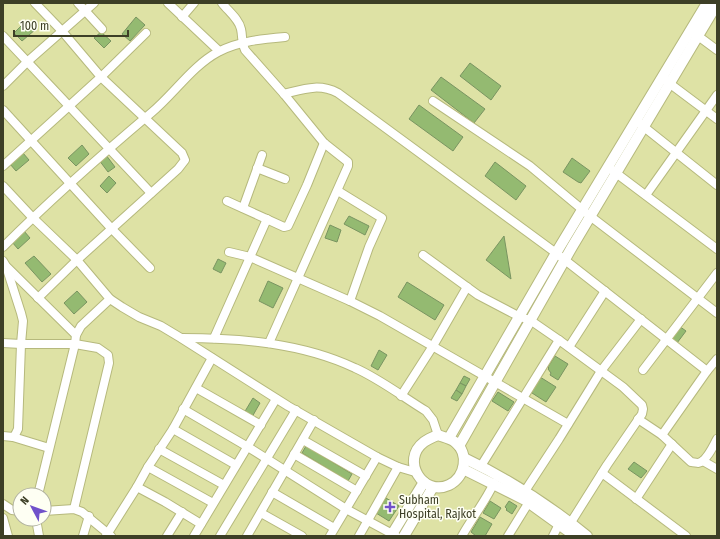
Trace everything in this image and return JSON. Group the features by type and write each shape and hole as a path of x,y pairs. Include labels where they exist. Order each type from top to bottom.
{"main road":[{"path":"449,438 520,317 560,257 666,81 694,33 707,3"},
{"path":"694,33 717,4"},
{"path":"459,446 530,320 560,257"},
{"path":"438,435 449,438 459,446 464,463 460,476 455,481 441,487 429,484 420,479 415,472 414,463 414,454 418,447 425,440 438,435"},
{"path":"464,463 481,466 525,491 565,525 575,536"},
{"path":"464,463 494,484 586,536"},
{"path":"393,535 429,484"},
{"path":"404,536 429,484"}],"street":[{"path":"35,3 102,76 182,153 185,160 178,169 77,260 38,298"},
{"path":"78,3 102,29"},
{"path":"3,86 27,62 94,3"},
{"path":"168,3 219,51"},
{"path":"182,16 194,3"},
{"path":"222,3 238,22 241,28 242,44 255,62 284,94 324,143 348,162 346,172 338,191 268,343"},
{"path":"3,166 102,76 146,33"},
{"path":"694,33 717,50"},
{"path":"3,36 151,193"},
{"path":"3,247 32,217 208,59 219,51 236,44 242,44 253,40 285,37"},
{"path":"666,81 717,119"},
{"path":"284,94 309,87 321,87 338,93 560,257 707,371"},
{"path":"646,195 677,154 717,95"},
{"path":"433,101 530,166 586,213 717,313"},
{"path":"3,110 150,268"},
{"path":"640,124 717,185"},
{"path":"228,201 284,227 288,226 308,185 324,143"},
{"path":"243,208 262,155"},
{"path":"257,168 285,179"},
{"path":"612,170 717,249"},
{"path":"3,186 32,217 77,260 110,299 139,317 161,326 276,399 378,457 398,467 415,472"},
{"path":"338,191 382,218 369,247 350,301"},
{"path":"214,338 267,219"},
{"path":"229,252 250,257 350,301 380,316 568,424"},
{"path":"423,255 478,295 520,317 530,320 623,387 642,405 642,414 602,473 565,525 552,536"},
{"path":"5,264 76,335"},
{"path":"5,264 21,313 23,330 21,344 18,429 12,437"},
{"path":"643,370 717,273"},
{"path":"401,396 433,346 467,287"},
{"path":"569,347 605,291"},
{"path":"40,487 76,335 81,326 110,299"},
{"path":"525,491 601,371 641,319"},
{"path":"181,338 214,338 268,343 336,360 357,369 426,411 430,416 438,435"},
{"path":"481,466 559,340"},
{"path":"3,343 75,344 98,348 108,355 109,363 74,509"},
{"path":"52,510 74,509 82,512 107,533 173,429 212,358"},
{"path":"662,435 717,359"},
{"path":"196,388 261,425"},
{"path":"194,536 276,399"},
{"path":"183,409 248,447 346,510 393,535"},
{"path":"220,536 296,410"},
{"path":"638,419 662,435 691,462 697,463 703,461 713,448 717,438"},
{"path":"247,536 314,420"},
{"path":"173,429 236,465"},
{"path":"3,436 12,437 49,448"},
{"path":"303,440 366,476"},
{"path":"636,499 672,444"},
{"path":"160,449 224,485"},
{"path":"294,454 357,491"},
{"path":"330,536 378,457"},
{"path":"703,461 717,470"},
{"path":"148,467 213,503"},
{"path":"359,536 398,467"},
{"path":"602,473 686,536"},
{"path":"462,536 494,484"},
{"path":"137,487 201,524"},
{"path":"272,492 334,528"},
{"path":"508,536 528,502"},
{"path":"3,504 12,510"},
{"path":"167,536 182,512"},
{"path":"261,512 302,536"},
{"path":"3,518 8,536"},
{"path":"83,536 92,519"}],"building":[{"path":"136,17 145,25 130,41 122,34"},
{"path":"27,20 36,29 22,41 14,33"},
{"path":"101,32 111,41 104,48 94,38"},
{"path":"470,63 501,86 491,100 460,76"},
{"path":"441,77 485,109 474,123 431,90"},
{"path":"419,105 463,137 453,151 409,119"},
{"path":"82,145 89,154 76,166 68,158"},
{"path":"23,153 29,160 16,171 10,164"},
{"path":"106,155 115,167 108,172 99,160"},
{"path":"572,158 590,171 581,183 563,172"},
{"path":"495,162 526,186 516,200 485,176"},
{"path":"109,176 116,183 107,193 100,186"},
{"path":"349,216 369,226 365,235 344,224"},
{"path":"330,225 341,230 337,242 325,238"},
{"path":"24,231 30,238 18,249 12,242"},
{"path":"504,236 511,279 486,260"},
{"path":"34,256 51,274 42,282 25,263"},
{"path":"218,259 226,263 221,273 213,269"},
{"path":"268,281 283,288 273,308 259,301"},
{"path":"407,282 444,305 435,320 398,297"},
{"path":"77,291 87,302 74,314 64,303"},
{"path":"679,326 686,331 677,343 670,337"},
{"path":"379,350 387,355 378,370 371,366"},
{"path":"555,356 568,364 558,380 550,375 551,373 548,369"},
{"path":"464,376 470,379 466,386 460,383"},
{"path":"540,377 556,387 546,402 531,391"},
{"path":"460,383 466,386 462,394 456,390"},
{"path":"456,390 462,394 457,401 451,398"},
{"path":"498,392 514,402 508,411 492,401"},
{"path":"253,398 260,403 252,417 244,413"},
{"path":"306,446 352,474 348,481 302,453"},
{"path":"634,462 647,471 641,478 628,469"},
{"path":"386,498 399,506 389,521 376,513"},
{"path":"490,501 501,508 494,519 483,513"},
{"path":"509,501 517,506 512,514 506,510 507,509 505,507"},
{"path":"480,517 492,524 485,536 476,536 471,532"}],"place":[{"name":"Subham Hospital, Rajkot","path":"390,507"}]}
